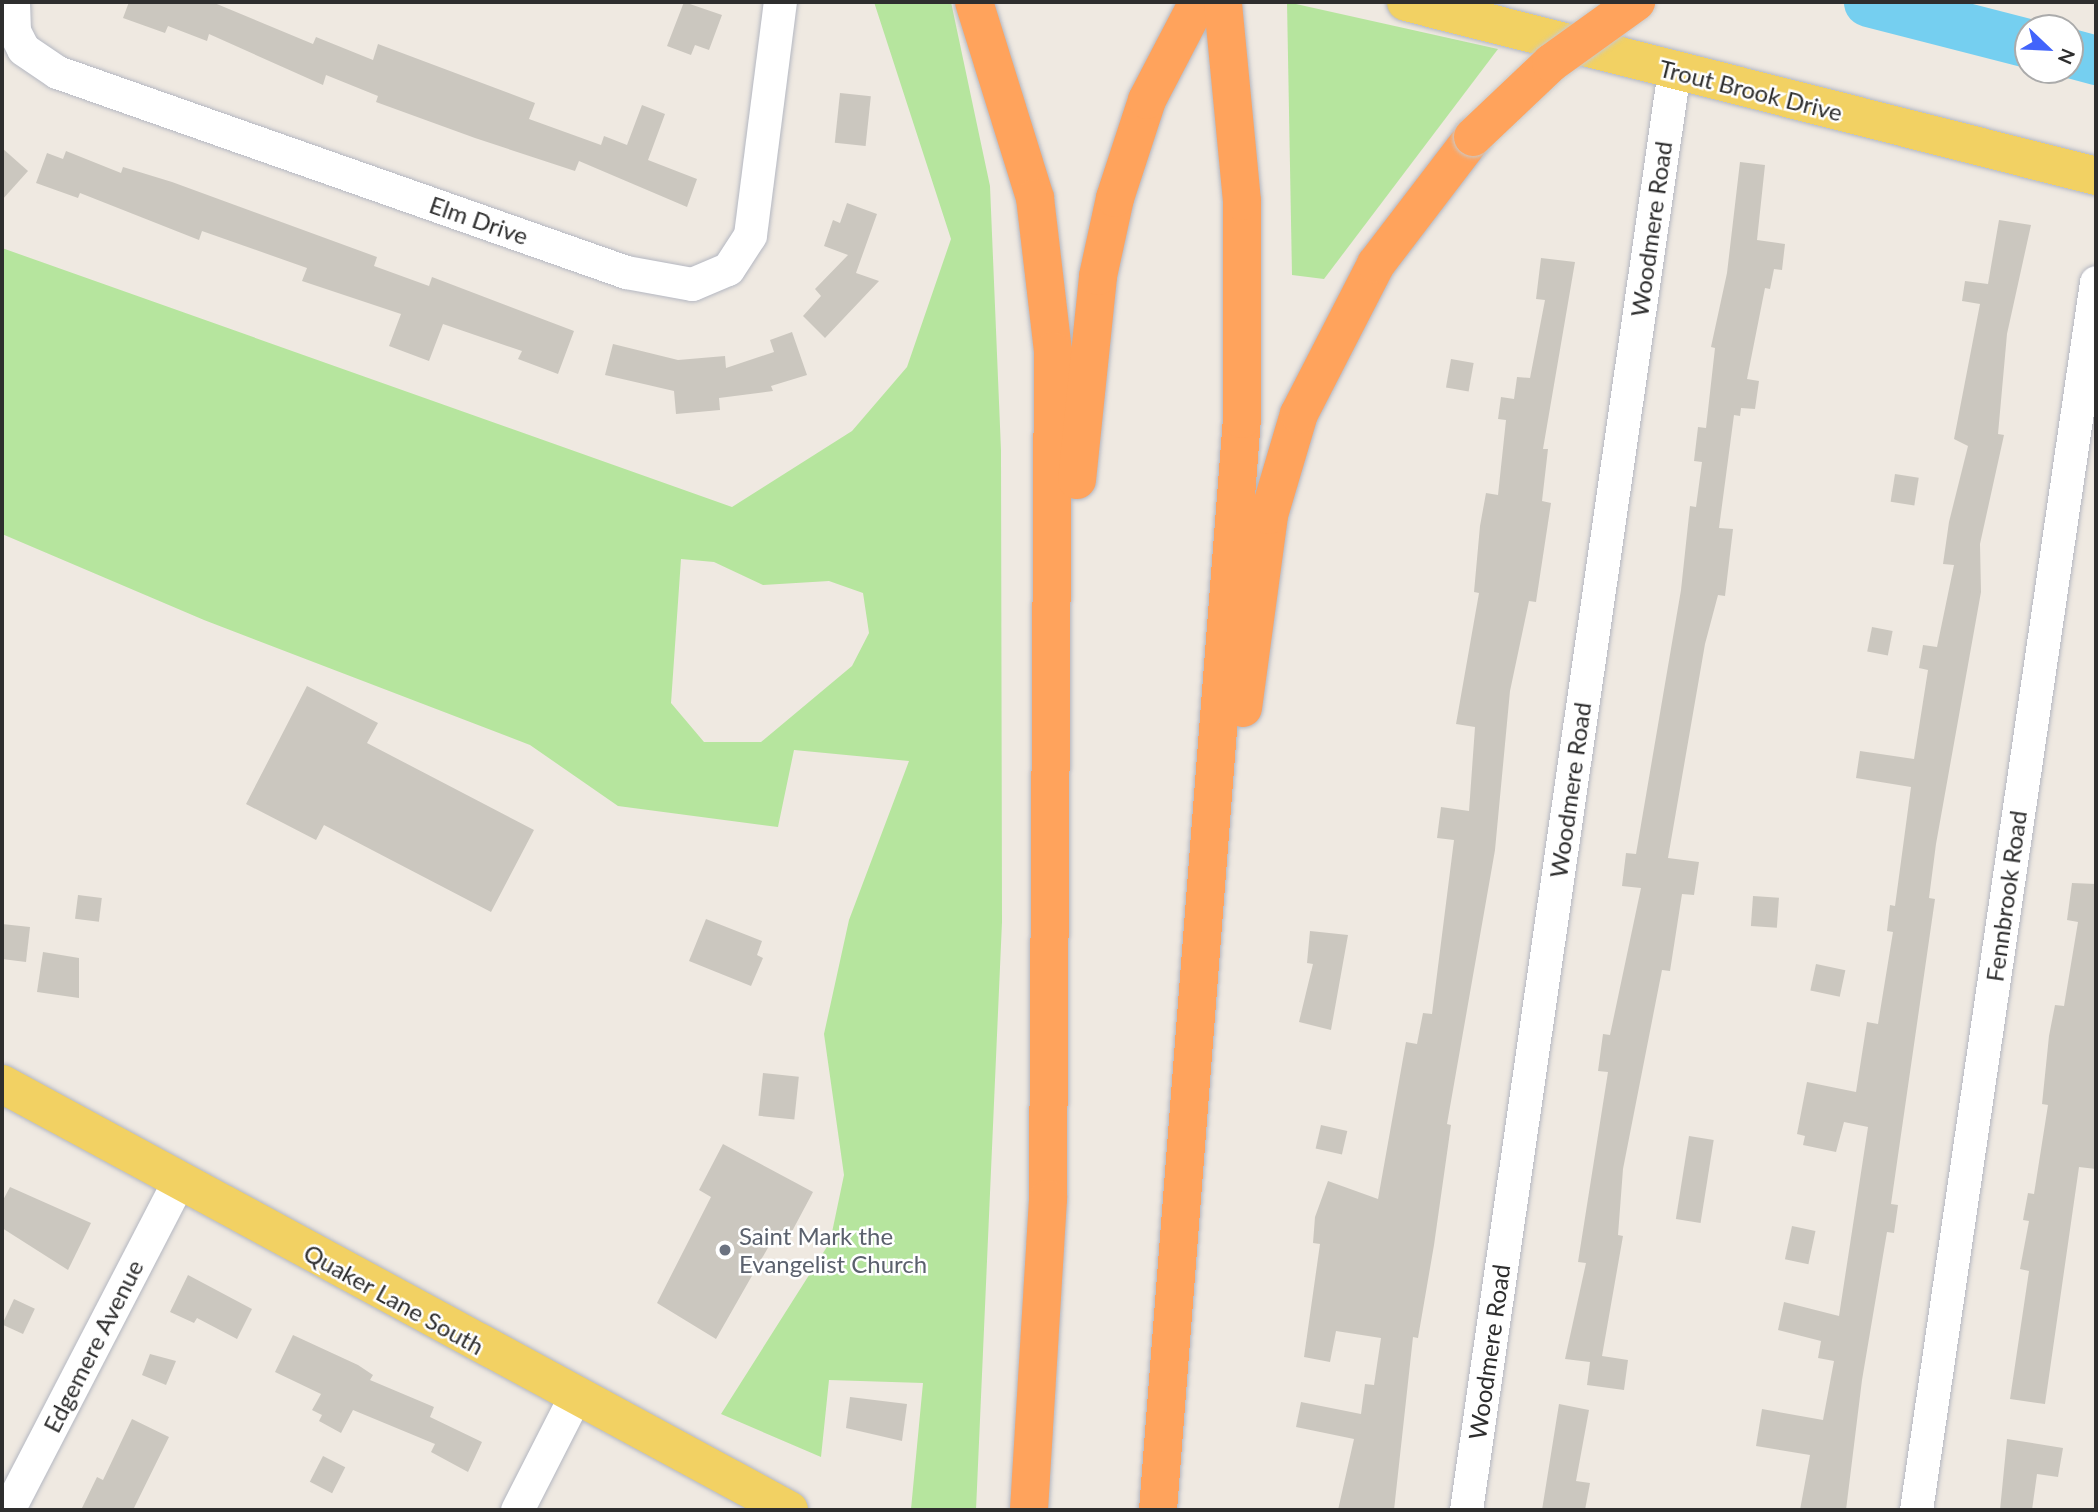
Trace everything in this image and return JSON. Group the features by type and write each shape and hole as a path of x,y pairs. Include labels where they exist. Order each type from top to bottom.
{"highway":[{"path":"974,2 1040,228 1055,413 1048,1199 1028,1510"},
{"path":"1158,1510 1212,825 1245,344 1235,106 1223,2"},
{"path":"1212,825 1244,702 1269,515 1299,414 1376,264 1473,137 1551,63 1636,2"},
{"path":"1053,655 1104,246 1130,144 1190,14"}],"main road":[{"name":"Trout Brook Drive","path":"1406,2 2096,176"},
{"name":"Quaker Lane South","path":"2,1084 574,1398 789,1510"}],"street":[{"name":"Elm Drive","path":"13,2 14,31 23,49 57,72 626,272 692,284 728,269 747,244 780,2"},
{"name":"Woodmere Road","path":"1466,1510 1674,71"},
{"name":"Fennbrook Road","path":"1916,1510 2096,282"},
{"name":"Edgemere Avenue","path":"8,1510 178,1182"},
{"path":"517,1510 574,1398"}],"green space":[{"path":"874,2 951,2 990,186 1001,450 1002,922 976,1510 911,1509 923,1383 829,1380 821,1457 721,1414 830,1242 844,1175 824,1034 849,920 909,761 794,750 778,827 618,806 530,745 204,620 2,534 2,248 732,507 852,431 907,367 951,239","holes":["681,559 714,562 763,585 829,581 863,593 869,633 852,666 761,742 704,742 671,703"]},
{"path":"1287,2 1498,49 1324,279 1292,275"}],"building":[{"path":"129,2 212,2 313,44 316,37 373,60 378,44 535,103 529,119 601,145 604,136 627,145 642,105 665,114 648,160 697,179 687,207 579,161 575,171 376,102 378,96 326,75 323,85 209,34 207,41 168,26 165,33 123,18"},
{"path":"684,2 722,15 709,50 695,45 691,55 667,46"},
{"path":"840,93 871,96 866,146 835,143"},
{"path":"2,148 28,171 2,200"},
{"path":"66,151 121,173 123,167 172,182 377,257 374,266 429,286 432,277 574,331 558,374 518,359 522,351 443,324 429,361 389,346 401,314 302,281 307,268 202,231 199,240 80,193 78,198 36,183 47,153 63,159"},
{"path":"1740,162 1765,165 1757,240 1785,244 1782,270 1774,269 1770,289 1765,288 1747,379 1759,381 1755,409 1741,408 1740,416 1734,415 1719,528 1733,529 1725,596 1718,595 1705,644 1668,858 1699,862 1694,895 1682,894 1670,971 1662,970 1623,1169 1618,1235 1623,1236 1602,1356 1628,1360 1624,1390 1587,1385 1590,1362 1565,1359 1586,1263 1578,1262 1608,1072 1598,1071 1603,1034 1610,1035 1641,888 1622,886 1626,853 1636,854 1681,590 1690,506 1696,507 1702,462 1694,461 1698,427 1706,428 1715,348 1711,347 1727,273"},
{"path":"847,203 877,214 856,273 879,281 825,338 803,316 821,296 815,289 848,255 824,246 833,220 840,223"},
{"path":"1999,220 2031,225 2007,334 1998,434 2004,435 1980,544 1981,592 1936,844 1929,898 1935,899 1891,1204 1898,1205 1894,1233 1887,1232 1862,1380 1846,1510 1800,1510 1810,1455 1756,1446 1762,1409 1823,1420 1834,1361 1818,1358 1821,1341 1778,1330 1784,1302 1839,1316 1868,1127 1844,1122 1836,1152 1803,1145 1805,1136 1797,1134 1807,1082 1856,1092 1867,1022 1878,1024 1893,932 1887,931 1890,905 1895,906 1911,787 1856,778 1860,751 1914,759 1928,670 1919,668 1923,645 1937,647 1954,565 1943,564 1949,522 1968,446 1954,439 1980,304 1962,301 1965,281 1988,284"},
{"path":"1541,258 1575,262 1543,449 1548,449 1542,501 1551,503 1536,602 1529,601 1510,691 1495,850 1447,1124 1451,1125 1434,1245 1418,1338 1413,1337 1394,1510 1338,1510 1354,1439 1296,1427 1301,1402 1361,1414 1365,1384 1374,1385 1381,1338 1336,1331 1330,1362 1304,1357 1320,1244 1313,1243 1315,1217 1328,1181 1378,1199 1406,1042 1417,1044 1423,1013 1432,1014 1454,840 1437,838 1441,807 1469,811 1475,727 1456,724 1479,593 1474,592 1480,526 1486,493 1498,495 1506,420 1498,419 1501,397 1514,399 1517,377 1530,378 1545,300 1536,299"},
{"path":"792,332 807,375 771,386 773,391 719,398 720,410 676,414 674,391 605,375 613,344 678,360 725,356 726,368 774,352 770,340"},
{"path":"1451,359 1474,363 1469,392 1446,388"},
{"path":"1895,474 1919,478 1914,505 1891,502"},
{"path":"1872,627 1893,631 1888,656 1867,652"},
{"path":"307,686 378,723 367,743 534,830 491,912 324,825 316,840 246,804"},
{"path":"2072,883 2096,884 2096,1169 2079,1167 2045,1404 2010,1399 2029,1271 2020,1269 2029,1221 2023,1220 2028,1193 2034,1194 2048,1105 2042,1104 2049,1036 2055,1005 2064,1006 2078,922 2067,920"},
{"path":"78,895 102,898 99,922 75,919"},
{"path":"1753,896 1779,898 1777,928 1751,926"},
{"path":"706,919 762,941 757,955 763,958 751,986 689,961"},
{"path":"2,924 30,927 26,962 2,959"},
{"path":"1310,931 1348,935 1331,1030 1299,1022 1313,964 1307,963"},
{"path":"43,952 79,958 79,998 37,992"},
{"path":"1816,964 1845,970 1840,997 1810,990"},
{"path":"763,1073 799,1077 794,1120 759,1116"},
{"path":"1321,1125 1347,1131 1342,1154 1316,1148"},
{"path":"1689,1136 1714,1140 1701,1223 1676,1219"},
{"name":"Saint Mark the Evangelist Church","path":"723,1144 813,1192 789,1237 778,1230 716,1339 657,1303 711,1197 699,1190"},
{"path":"10,1187 91,1223 68,1270 2,1228 2,1202"},
{"path":"1792,1226 1815,1231 1808,1264 1785,1259"},
{"path":"188,1275 252,1309 237,1339 197,1318 194,1323 170,1312"},
{"path":"14,1299 35,1309 23,1334 2,1324"},
{"path":"293,1335 358,1365 373,1375 370,1380 434,1407 430,1417 482,1442 468,1472 431,1452 435,1444 353,1410 341,1433 319,1421 322,1415 312,1410 321,1394 275,1372"},
{"path":"150,1354 176,1361 166,1385 142,1375"},
{"path":"850,1397 907,1404 902,1441 846,1428"},
{"path":"1559,1404 1589,1410 1576,1481 1590,1483 1585,1510 1542,1510"},
{"path":"132,1419 169,1437 133,1510 81,1510 97,1477 103,1480"},
{"path":"2007,1439 2063,1448 2058,1477 2037,1474 2032,1510 2000,1510"},
{"path":"323,1456 345,1467 332,1493 310,1482"}],"waterway":[{"path":"1868,2 2014,39"},
{"path":"2084,57 2096,60"}],"place":[{"name":"Saint Mark the Evangelist Church","path":"725,1250"}]}
